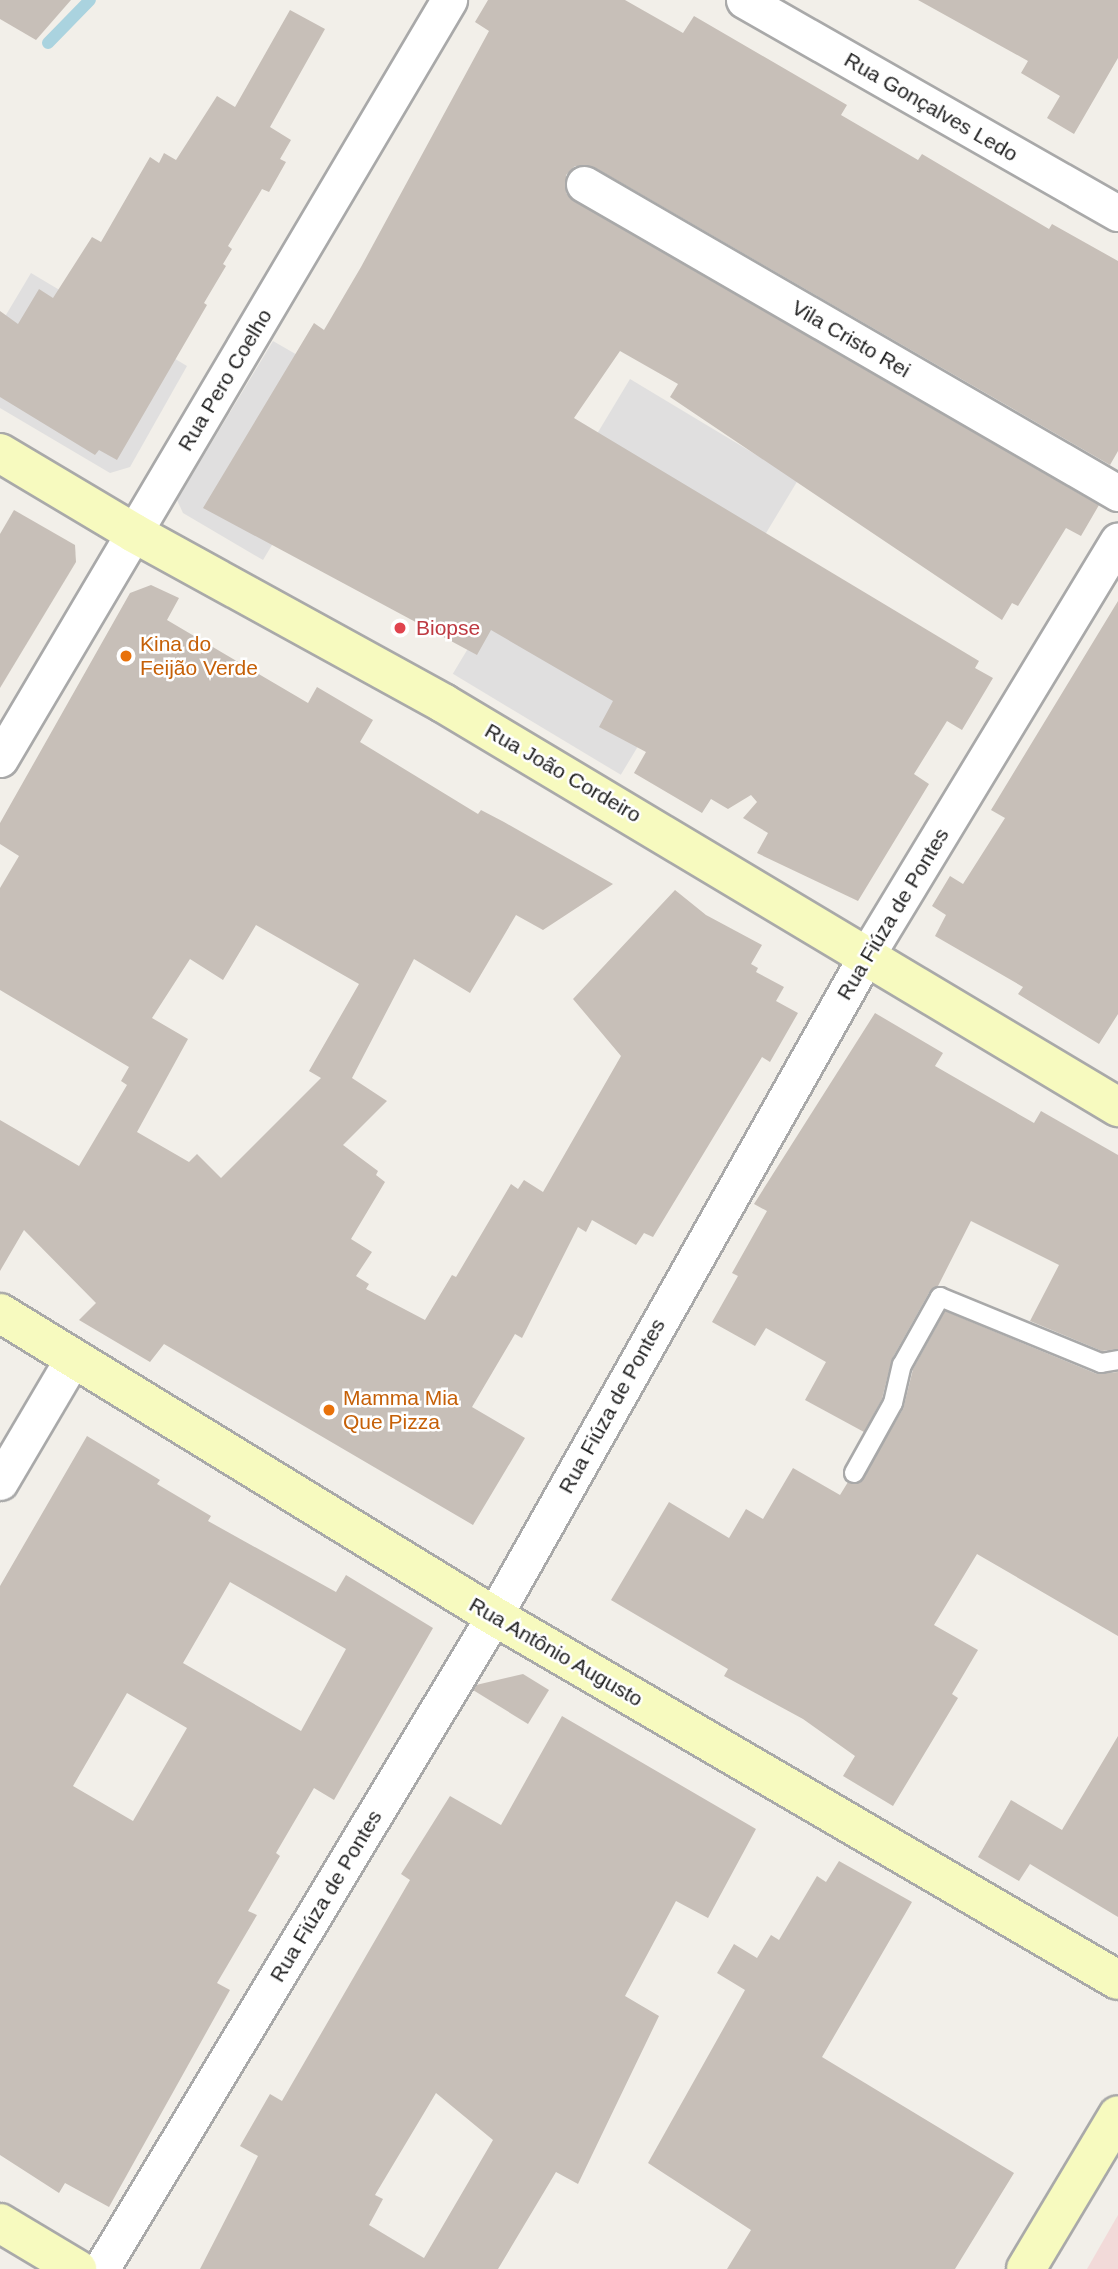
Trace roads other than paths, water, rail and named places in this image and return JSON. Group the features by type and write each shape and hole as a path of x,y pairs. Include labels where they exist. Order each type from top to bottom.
{"street":[{"name":"Rua Pero Coelho","path":"0,760 449,0"},
{"name":"Rua Gonçalves Ledo","path":"744,0 1118,214"},
{"name":"Vila Cristo Rei","path":"584,184 1118,493"},
{"name":"Rua João Cordeiro","path":"0,453 134,533 443,703 1118,1107"},
{"name":"Rua Fiúza de Pontes","path":"101,2269 494,1616 865,958 1118,541"},
{"name":"Rua Antônio Augusto","path":"0,1313 494,1616 1118,1980"},
{"path":"0,1482 73,1357"},
{"path":"1026,2269 1118,2115"},
{"path":"0,2223 77,2269"}],"lane":[{"path":"854,1473 893,1403 902,1365 940,1297 1101,1363 1118,1360"}],"waterway":[{"path":"48,43 90,0"}],"place":[{"name":"Biopse","path":"400,628"},
{"name":"Kina do Feijão Verde","path":"126,656"},
{"name":"Mamma Mia Que Pizza","path":"329,1410"}]}
